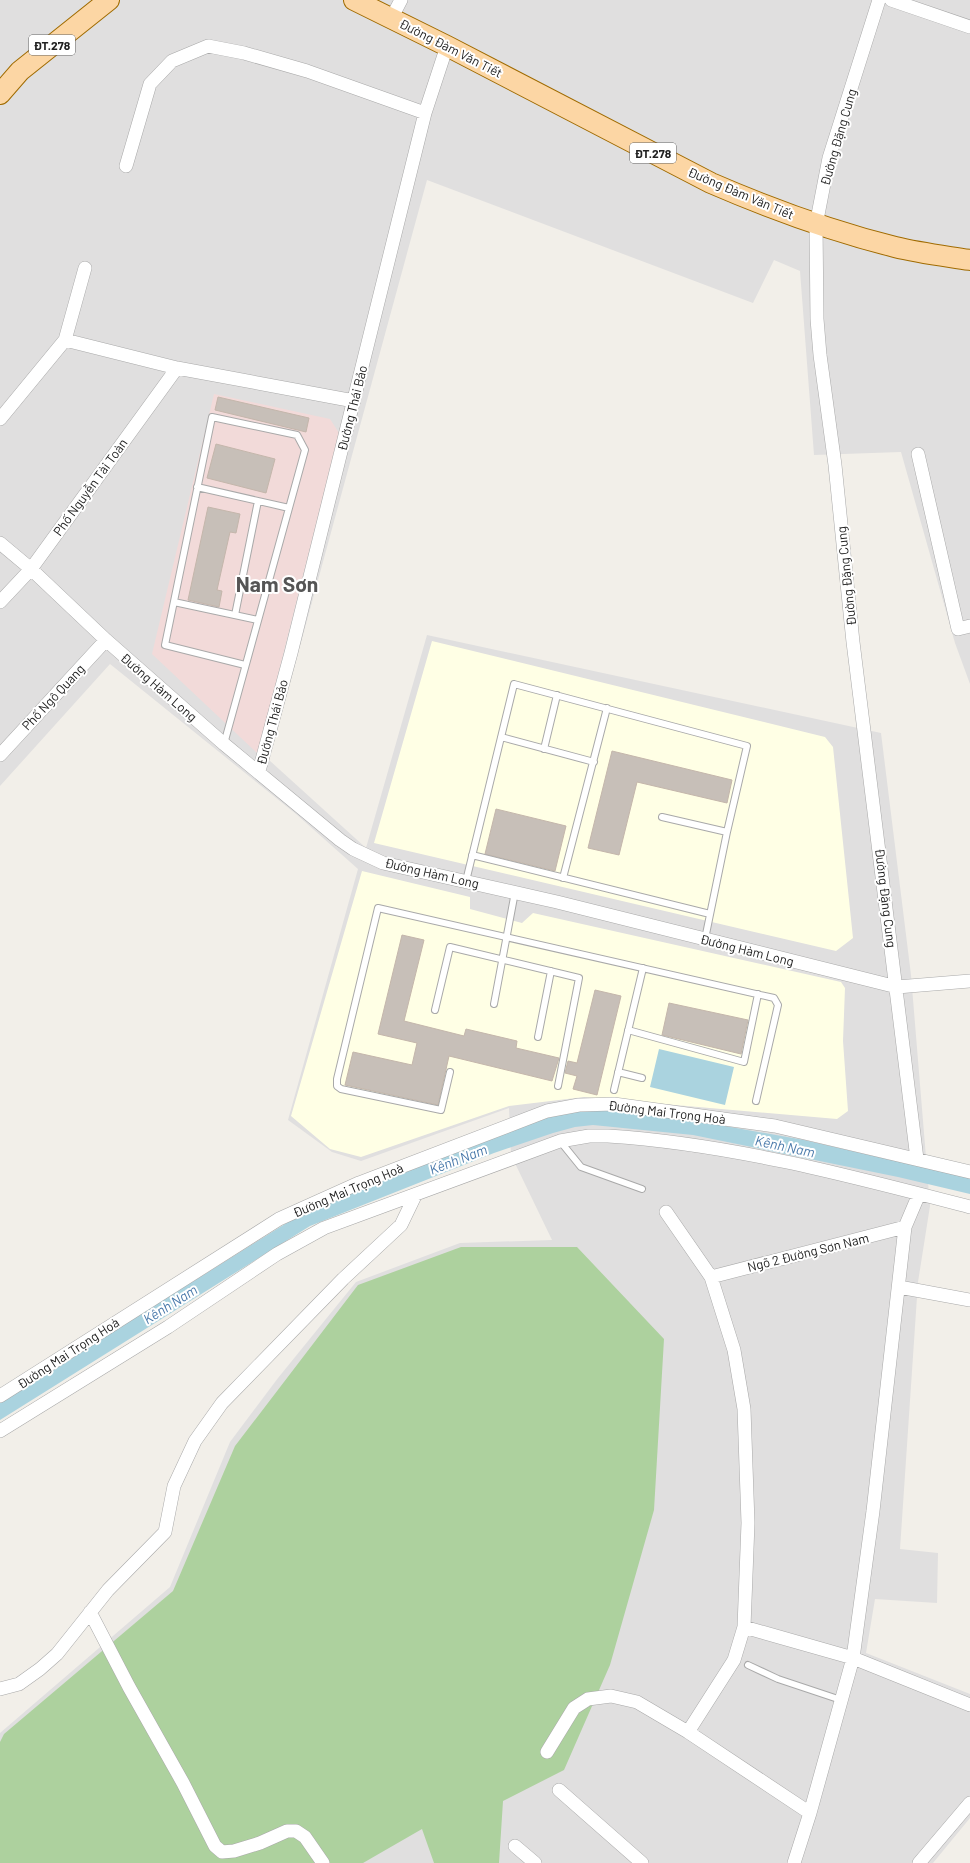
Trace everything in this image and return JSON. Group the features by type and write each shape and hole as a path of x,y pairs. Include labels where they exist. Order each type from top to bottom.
{"main road":[{"name":"Đường Đàm Văn Tiết","path":"354,0 392,17 711,183 816,225 896,247 970,260"},
{"name":"ĐT.278","path":"0,94 20,71 100,3"}],"street":[{"path":"392,17 401,0"},
{"name":"Đường Đặng Cung","path":"880,0 829,158 816,225 817,319 820,355 835,465 853,642 897,987 917,1159"},
{"path":"891,0 970,27"},
{"path":"126,166 150,84 172,61 208,46 244,52 307,71 426,113"},
{"name":"Đường Thái Bảo","path":"258,771 291,653 426,113 447,46"},
{"path":"0,419 65,340 85,268"},
{"path":"65,340 177,368 354,401"},
{"name":"Phố Nguyễn Tài Toàn","path":"0,602 30,569 177,368"},
{"path":"918,454 958,629 970,626"},
{"name":"Đường Hàm Long","path":"0,543 106,640 224,744 340,840 354,849 383,863 425,874 515,892 897,987 970,981"},
{"name":"Phố Ngô Quang","path":"0,755 106,640"},
{"name":"Đường Mai Trọng Hoà","path":"0,1396 279,1219 359,1183 547,1111 579,1105 595,1104 634,1106 774,1126 970,1172"},
{"path":"0,1431 155,1335 277,1254 303,1240 337,1223 415,1196 560,1141 589,1136 608,1136 728,1151 818,1169 970,1207"},
{"path":"794,1863 810,1813 852,1658 874,1511 905,1227 919,1194"},
{"path":"0,1690 19,1684 40,1670 57,1654 108,1590 165,1532 174,1486 195,1441 222,1403 343,1279 401,1225 415,1196"},
{"path":"666,1212 711,1277 734,1350 744,1409 748,1523 744,1627 734,1660 688,1732"},
{"name":"Ngõ 2 Đường Sơn Nam","path":"711,1277 905,1227"},
{"path":"899,1287 970,1300"},
{"path":"90,1612 129,1687 187,1789 215,1846 222,1852 234,1851 260,1843 287,1831 296,1831 305,1837 322,1863"},
{"path":"744,1627 852,1658 970,1706"},
{"path":"547,1752 574,1708 588,1699 611,1696 637,1702 688,1732 810,1813"},
{"path":"559,1790 642,1863"},
{"path":"919,1863 970,1803"},
{"path":"515,1846 534,1863"}],"lane":[{"path":"224,744 305,450 297,435 212,418 165,645 245,666"},
{"path":"198,487 289,508"},
{"path":"235,615 258,501"},
{"path":"174,602 258,620"},
{"path":"466,881 514,684 747,746 727,832 705,939"},
{"path":"544,749 557,695"},
{"path":"563,878 607,708"},
{"path":"501,737 594,762"},
{"path":"662,817 727,832"},
{"path":"472,855 710,914"},
{"path":"494,1004 515,892"},
{"path":"450,1072 441,1110 341,1089 337,1086 336,1079 378,908 774,998 778,1004 756,1101"},
{"path":"435,1010 450,947 579,978 558,1086"},
{"path":"614,1090 643,968"},
{"path":"538,1037 551,971"},
{"path":"628,1030 744,1062 758,994"},
{"path":"618,1072 642,1078"},
{"path":"560,1141 582,1167 642,1189"},
{"path":"748,1665 778,1680 841,1700"}],"shaded area":[{"path":"0,0 970,0 970,684 955,643 901,452 814,455 800,271 774,260 753,303 427,180 269,760 366,848 427,635 881,733 911,975 930,1206 918,1282 900,1549 938,1553 937,1603 875,1599 866,1653 970,1694 970,1818 933,1863 0,1863 0,1733 170,1587 230,1442 278,1378 356,1282 460,1243 552,1240 511,1155 509,1108 361,1161 332,1152 288,1120 358,869 296,814 110,664 0,786"},
{"path":"214,394 330,419 339,433 258,754 152,654"},
{"path":"432,641 825,737 833,747 853,938 836,951 374,843"},
{"path":"362,871 470,897 470,909 522,923 533,913 841,982 845,988 843,1041 848,1111 837,1119 584,1097 509,1106 361,1157 330,1149 291,1116"}],"green space":[{"path":"461,1247 577,1247 664,1339 654,1510 610,1665 564,1770 503,1801 499,1863 434,1863 422,1829 363,1863 0,1863 0,1742 4,1734 173,1591 235,1446 358,1285"}],"water":[{"path":"659,1049 734,1067 725,1105 650,1087"},
{"name":"Kênh Nam","path":"610,1110 697,1121 804,1140 970,1178 970,1194 898,1177 693,1135 593,1125 575,1127 494,1153 310,1226 0,1420 0,1402 301,1214 349,1193 538,1120 573,1112"}],"building":[{"path":"218,397 309,418 306,432 215,410"},
{"path":"216,444 275,459 266,493 207,478"},
{"path":"208,507 240,514 236,533 230,532 217,590 222,591 219,607 188,600"},
{"path":"612,751 732,780 727,803 637,782 619,855 588,848"},
{"path":"496,809 566,826 555,871 485,854"},
{"path":"402,935 424,940 404,1021 464,1036 466,1029 517,1041 516,1048 559,1058 552,1081 449,1056 438,1105 345,1085 353,1052 412,1065 417,1043 378,1034"},
{"path":"595,990 621,996 597,1095 573,1089 577,1076 565,1073 568,1061 577,1063"},
{"path":"669,1003 748,1020 741,1054 662,1035"}],"district":[{"name":"Nam Sơn","path":"277,583"}]}
